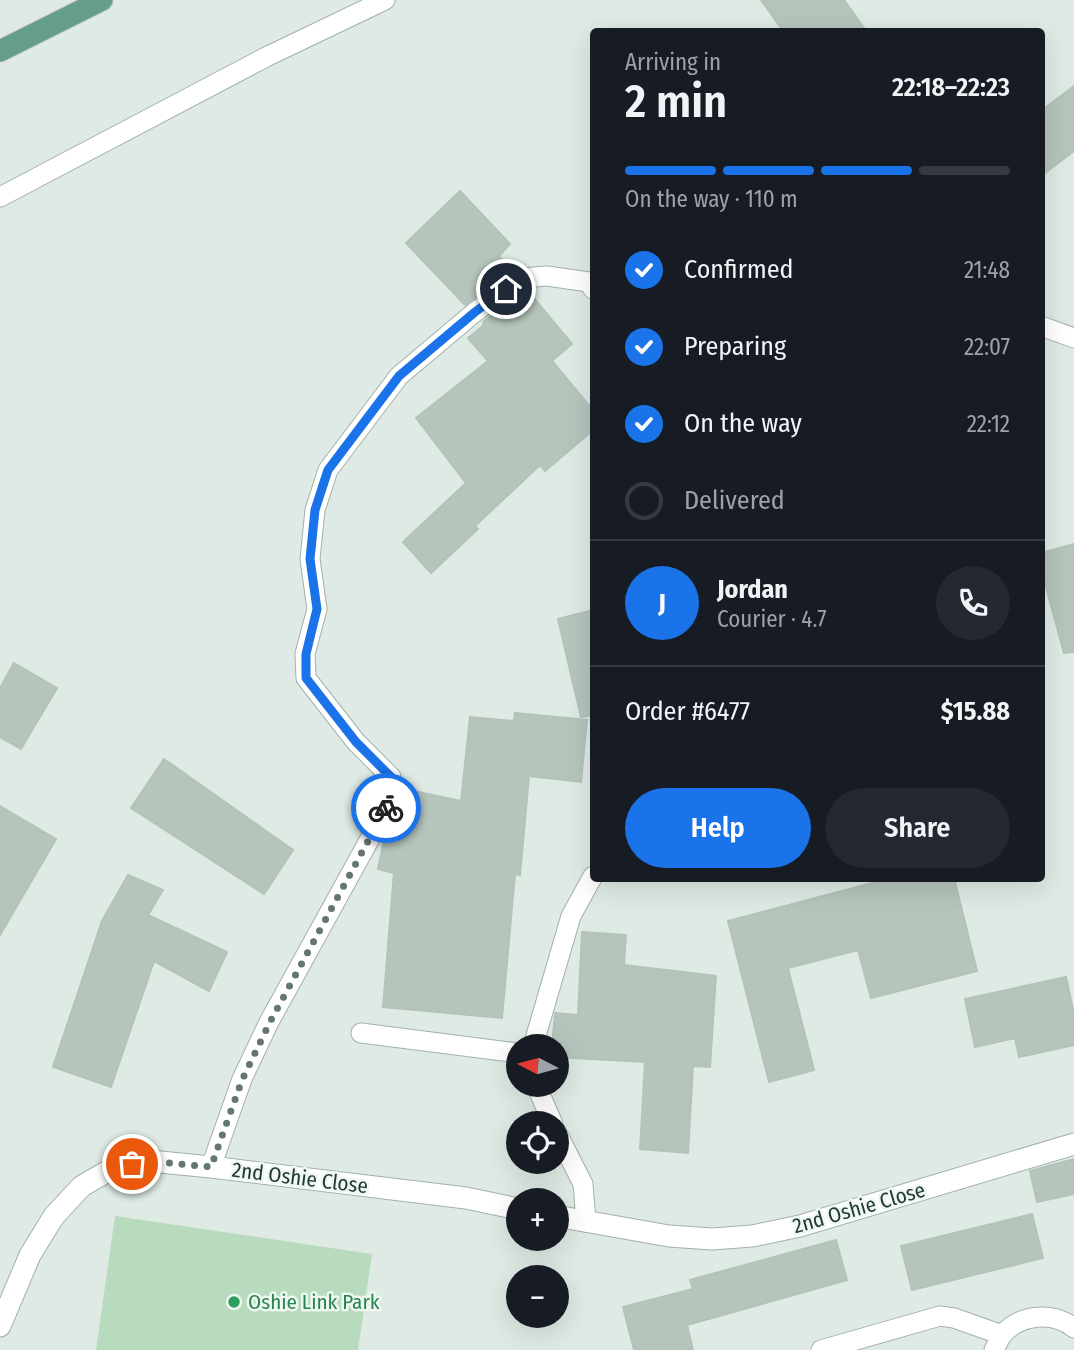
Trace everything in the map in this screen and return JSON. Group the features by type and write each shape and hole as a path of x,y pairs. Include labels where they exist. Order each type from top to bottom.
{"main road":[{"path":"0,51 102,0"}],"street":[{"name":"2nd Oshie Close","path":"569,1219 669,1236 712,1239 752,1236 800,1226 1074,1144"},
{"name":"2nd Oshie Close","path":"0,1326 30,1255 54,1216 82,1186 115,1167 150,1161 211,1167 466,1198 506,1206"}],"lane":[{"path":"0,197 266,57 386,0"},
{"path":"211,1167 242,1080 264,1033 383,815 392,793 391,777 356,742 306,678 306,654 317,609 310,559 315,510 328,470 399,376 475,312 522,278 573,278 590,284"},
{"path":"1045,327 1074,338"},
{"path":"537,1034 571,916 590,881"},
{"path":"361,1032 506,1051"},
{"path":"569,1157 583,1184 586,1222"},
{"path":"821,1350 940,1316 954,1318 998,1343 1017,1323 1034,1316 1054,1317 1074,1328"}],"green space":[{"name":"Oshie Link Park","path":"115,1216 372,1254 358,1350 96,1350"}],"building":[{"path":"761,0 844,0 864,28 781,28"},
{"path":"1074,86 1074,151 1045,173 1045,108"},
{"path":"460,191 510,244 499,256 511,271 465,305 406,243"},
{"path":"527,290 572,344 552,361 590,406 590,433 545,471 540,465 475,526 478,529 431,573 403,542 466,483 416,418 488,361 468,338 484,325 483,322"},
{"path":"1074,544 1074,652 1064,653 1045,584 1045,552"},
{"path":"590,611 590,716 581,717 558,619"},
{"path":"14,663 57,688 21,749 0,737 0,688"},
{"path":"515,713 587,720 581,782 529,776 520,875 515,874 502,1018 383,1007 394,873 378,869 385,836 403,798 404,789 461,801 470,717 514,721"},
{"path":"164,759 293,850 264,894 131,808"},
{"path":"0,806 56,839 0,935"},
{"path":"128,875 163,890 148,915 227,952 209,991 154,961 111,1087 53,1067 102,921"},
{"path":"876,882 955,882 977,971 871,998 858,950 788,968 814,1070 769,1082 728,921"},
{"path":"582,932 626,935 624,965 716,976 710,1067 693,1066 688,1153 640,1149 645,1062 569,1058 569,1034 553,1034 555,1013 578,1015"},
{"path":"1066,977 1074,1014 1074,1045 1019,1057 1015,1038 975,1047 965,999"},
{"path":"1074,1159 1074,1194 1037,1202 1030,1171"},
{"path":"1032,1214 1043,1258 912,1290 901,1246"},
{"path":"836,1240 847,1280 687,1325 693,1350 634,1350 623,1307 693,1289 690,1280"}],"way so far":[{"path":"132,1164 150,1161 211,1167 242,1080 270,1022 386,808"}],"place":[{"name":"Oshie Link Park","path":"234,1302"}],"route":[{"path":"386,808 392,793 391,777 356,742 306,678 306,654 317,609 310,559 315,510 328,470 399,376 506,289"}]}
